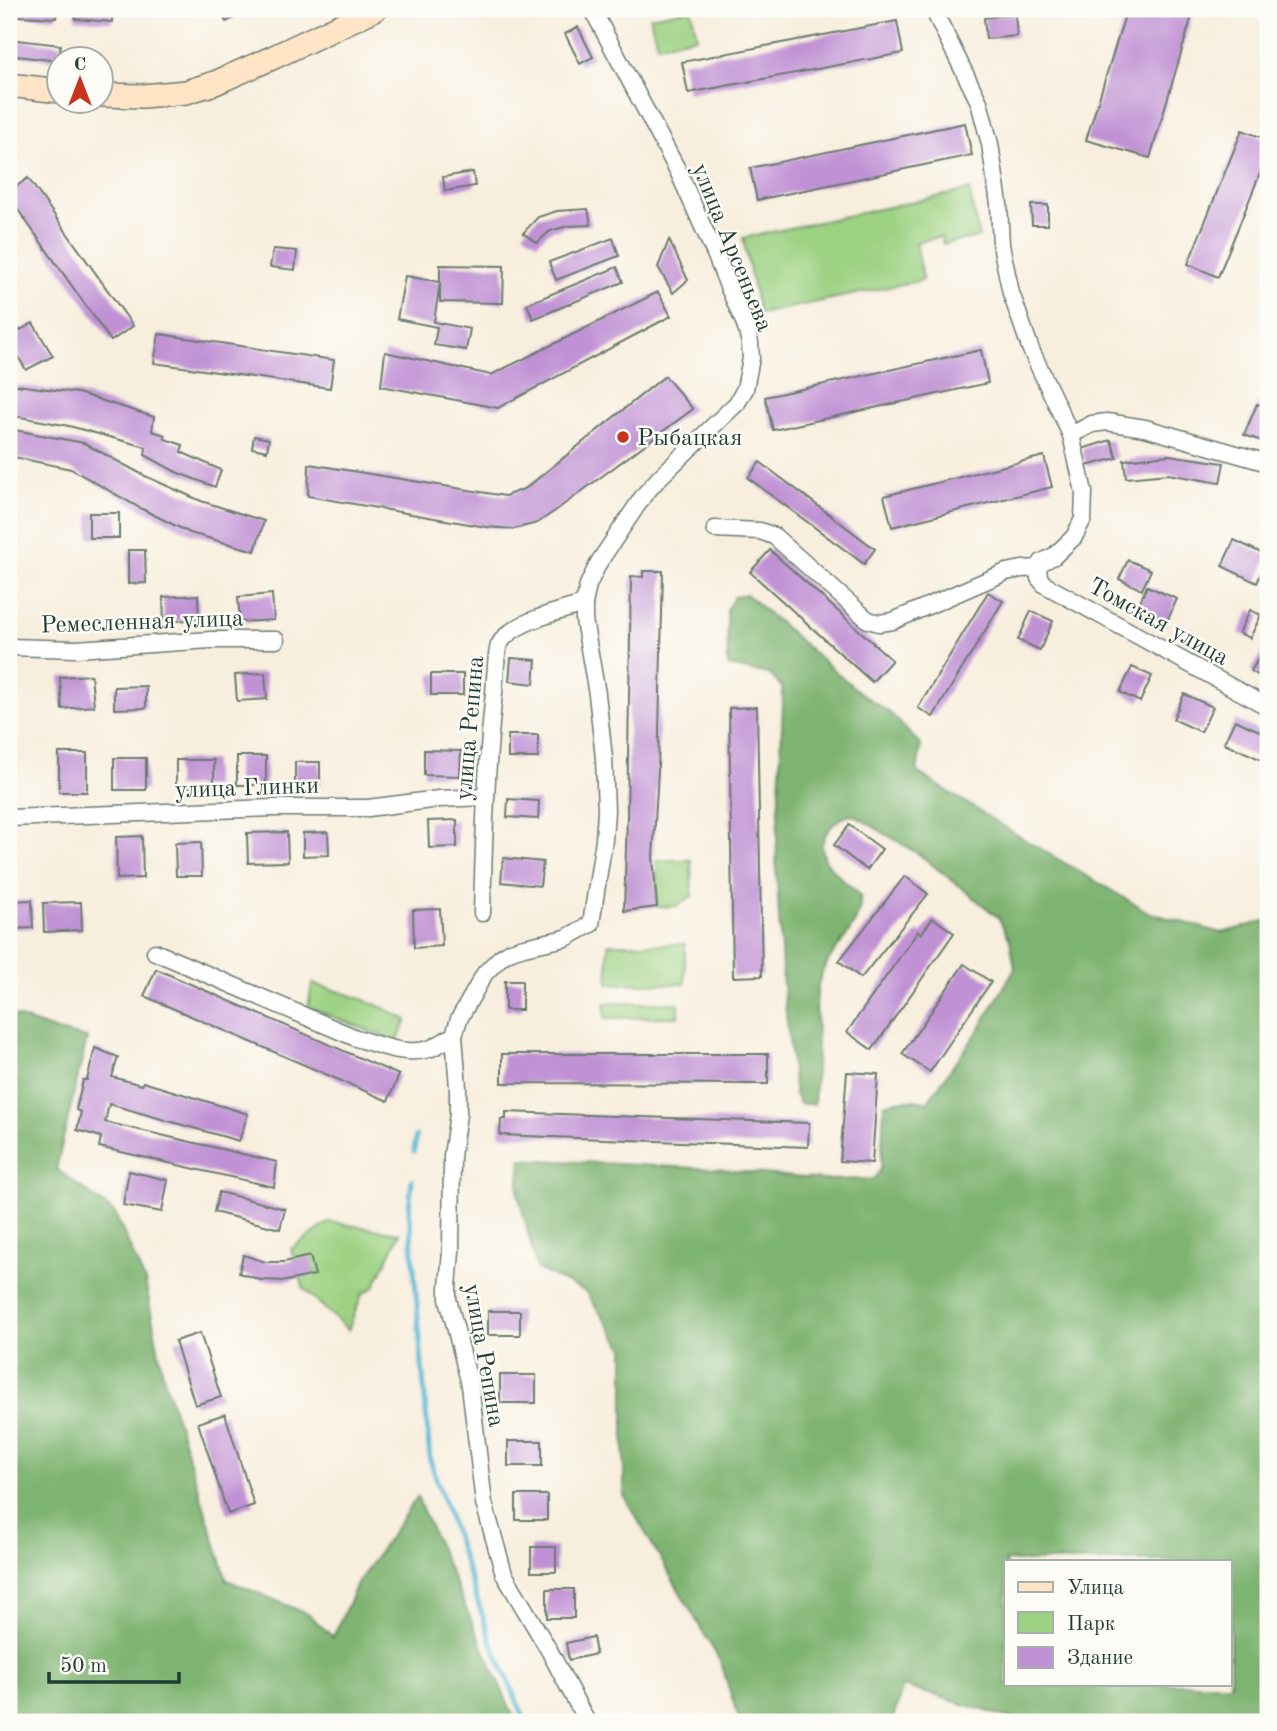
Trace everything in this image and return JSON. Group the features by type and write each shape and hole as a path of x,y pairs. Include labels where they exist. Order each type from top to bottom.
{"main road":[{"path":"116,95 186,92 205,86 375,9"},
{"path":"9,85 46,89"}],"street":[{"name":"улица Арсеньева","path":"591,923 606,811 597,694 584,620 588,586 599,562 644,495 737,403 746,389 751,358 745,324 678,171 592,9"},
{"path":"715,529 760,531 774,536 868,620 879,623 893,621 1006,572 1038,568 1074,537 1083,519 1084,492 1071,435 1031,350 1011,293 1001,244 999,204 990,144 979,102 933,9"},
{"path":"1071,435 1092,424 1107,422 1158,432 1268,463"},
{"name":"Томская улица","path":"1038,568 1039,578 1045,585 1268,707"},
{"name":"улица Репина","path":"482,912 485,797 499,645 513,629 535,619 584,604"},
{"name":"Ремесленная улица","path":"9,647 76,649 211,640 276,640"},
{"name":"улица Глинки","path":"9,818 273,808 368,808 439,799 485,797"},
{"name":"улица Репина","path":"587,1722 504,1574 484,1503 470,1385 448,1287 452,1156 458,1114 454,1035 459,1019 485,973 501,957 524,947 566,938 591,923"},
{"path":"155,951 356,1038 384,1046 417,1051 430,1049 454,1035"}],"green space":[{"path":"691,9 697,37 657,45 650,17"},
{"path":"969,190 979,237 943,244 941,237 916,242 923,280 759,314 743,238"},
{"path":"746,594 858,691 890,713 921,745 917,772 1150,913 1222,933 1268,920 1268,1722 1023,1722 903,1686 892,1722 740,1722 720,1661 624,1496 624,1348 585,1291 537,1269 518,1193 521,1159 716,1169 823,1180 874,1179 881,1169 884,1105 905,1100 927,1102 979,1030 1015,968 1010,940 998,917 920,855 854,815 840,819 824,838 824,857 836,873 860,895 860,906 853,926 828,961 820,978 816,1004 814,1104 800,1104 795,1095 783,986 776,865 782,687 769,674 728,666 727,609 734,597"},
{"path":"657,860 691,860 692,896 677,906 657,907"},
{"path":"608,944 685,944 685,984 608,984"},
{"path":"312,984 384,1008 407,1020 397,1042 308,1007"},
{"path":"605,1003 679,1003 678,1017 605,1018"},
{"path":"9,1014 57,1031 87,1038 56,1169 114,1212 145,1281 164,1379 227,1580 308,1614 333,1637 357,1584 417,1497 516,1722 9,1722"},
{"path":"330,1222 400,1233 374,1287 362,1294 348,1330 304,1289 291,1249"}],"building":[{"path":"18,9 57,9 56,18 17,16"},
{"path":"76,9 112,9 112,22 75,19"},
{"path":"220,9 251,9 226,22"},
{"path":"1127,9 1194,9 1150,158 1086,140"},
{"path":"1015,14 1017,36 986,39 984,18"},
{"path":"897,21 903,53 688,93 682,62"},
{"path":"578,27 593,57 580,64 565,34"},
{"path":"9,39 61,45 46,46 46,60 9,55"},
{"path":"965,123 972,155 757,200 750,168"},
{"path":"1242,130 1268,140 1268,154 1218,277 1188,264"},
{"path":"473,172 475,186 445,191 443,177"},
{"path":"28,178 133,326 111,341 9,197 9,192"},
{"path":"1031,205 1048,205 1048,225 1032,225"},
{"path":"588,209 591,225 568,226 550,231 537,243 523,233 538,217 557,211"},
{"path":"613,238 619,256 556,280 549,262"},
{"path":"669,240 688,280 673,293 658,267"},
{"path":"273,249 297,251 295,270 270,267"},
{"path":"440,265 504,266 503,303 440,302"},
{"path":"617,267 623,282 533,319 527,304"},
{"path":"405,276 440,282 434,322 470,329 466,350 434,345 437,327 397,319"},
{"path":"658,292 671,316 498,408 381,386 385,352 491,375"},
{"path":"33,323 53,356 26,370 9,341 9,336"},
{"path":"159,334 334,360 330,388 154,363"},
{"path":"981,350 988,383 773,430 765,397"},
{"name":"Рыбацкая","path":"665,376 693,409 537,523 514,529 486,527 308,496 309,464 505,496 526,488"},
{"path":"9,384 78,393 154,417 152,431 183,445 181,452 221,470 215,487 176,472 145,455 146,447 69,426 9,415"},
{"path":"1257,404 1268,408 1268,443 1244,435"},
{"path":"9,429 84,443 145,476 201,501 264,521 255,551 190,533 71,469 9,456"},
{"path":"254,436 269,439 267,451 252,448"},
{"path":"1111,440 1117,458 1086,466 1082,449"},
{"path":"1169,455 1224,463 1220,483 1168,474 1126,478 1124,460"},
{"path":"1044,456 1052,487 892,527 884,496"},
{"path":"760,462 875,549 864,564 748,478"},
{"path":"89,513 119,513 119,538 89,538"},
{"path":"1234,540 1268,556 1257,583 1222,566"},
{"path":"128,550 145,550 146,583 128,584"},
{"path":"770,550 892,660 872,682 750,572"},
{"path":"1128,560 1151,570 1142,590 1119,579"},
{"path":"643,571 663,571 653,857 657,907 624,911 631,576 643,577"},
{"path":"1147,586 1177,599 1165,626 1135,613"},
{"path":"988,592 1003,601 933,717 918,708"},
{"path":"272,594 274,620 240,622 238,597"},
{"path":"198,595 199,619 164,622 163,597"},
{"path":"1250,610 1261,615 1250,638 1239,633"},
{"path":"1031,611 1053,621 1040,650 1018,640"},
{"path":"1263,651 1268,653 1268,681 1251,671"},
{"path":"511,658 536,660 534,684 509,681"},
{"path":"1132,667 1152,676 1140,702 1120,692"},
{"path":"265,673 267,699 237,701 235,675"},
{"path":"431,674 463,674 463,695 431,695"},
{"path":"91,675 94,706 62,709 60,677"},
{"path":"146,686 146,708 114,709 114,687"},
{"path":"1184,694 1213,707 1201,732 1173,719"},
{"path":"757,707 762,976 733,977 729,708"},
{"path":"1235,720 1268,735 1268,751 1264,761 1224,743"},
{"path":"508,735 538,735 538,758 508,758"},
{"path":"424,750 461,751 460,776 424,775"},
{"path":"59,753 87,753 87,792 59,792"},
{"path":"237,756 266,756 266,785 237,785"},
{"path":"114,758 146,758 146,790 114,790"},
{"path":"176,760 214,760 214,787 176,787"},
{"path":"295,762 320,762 320,784 295,784"},
{"path":"508,799 539,801 538,819 507,817"},
{"path":"457,820 457,847 429,848 428,821"},
{"path":"849,825 882,849 867,870 834,845"},
{"path":"287,832 288,862 248,863 247,833"},
{"path":"328,832 329,855 303,856 303,833"},
{"path":"142,836 143,878 117,879 116,837"},
{"path":"201,842 202,876 176,876 175,843"},
{"path":"503,858 543,862 540,886 501,882"},
{"path":"905,876 928,894 861,978 839,961"},
{"path":"32,900 33,928 9,929 9,901"},
{"path":"81,902 82,930 44,932 43,903"},
{"path":"440,909 442,946 414,948 413,910"},
{"path":"933,918 954,933 872,1050 847,1032 918,931 921,934"},
{"path":"964,964 991,982 930,1072 902,1054"},
{"path":"156,969 399,1075 388,1101 144,996"},
{"path":"505,981 522,981 522,1010 505,1010"},
{"path":"95,1048 118,1057 112,1077 142,1085 143,1082 248,1114 239,1141 109,1104 105,1122 277,1162 274,1187 99,1147 101,1137 77,1130 81,1112 76,1110"},
{"path":"502,1054 768,1054 768,1084 502,1083"},
{"path":"847,1072 878,1074 872,1163 840,1161"},
{"path":"506,1112 809,1123 808,1147 500,1135 501,1119 506,1119"},
{"path":"129,1171 168,1180 162,1212 123,1205"},
{"path":"219,1192 285,1209 280,1229 214,1212"},
{"path":"243,1255 266,1262 284,1262 310,1256 315,1275 286,1281 261,1280 239,1273"},
{"path":"488,1311 520,1311 520,1335 488,1335"},
{"path":"200,1333 221,1397 195,1405 175,1341"},
{"path":"500,1375 536,1375 536,1403 500,1403"},
{"path":"225,1414 254,1505 228,1514 198,1423"},
{"path":"508,1441 542,1441 542,1466 508,1466"},
{"path":"516,1495 547,1495 547,1520 516,1520"},
{"path":"531,1547 556,1547 556,1572 531,1572"},
{"path":"547,1589 574,1589 574,1618 547,1618"},
{"path":"593,1637 596,1654 569,1660 566,1643"}],"waterway":[{"path":"414,1151 416,1136"},
{"path":"412,1180 409,1208 430,1460 491,1641 526,1722"}],"place":[{"name":"Рыбацкая","path":"623,437"}]}
